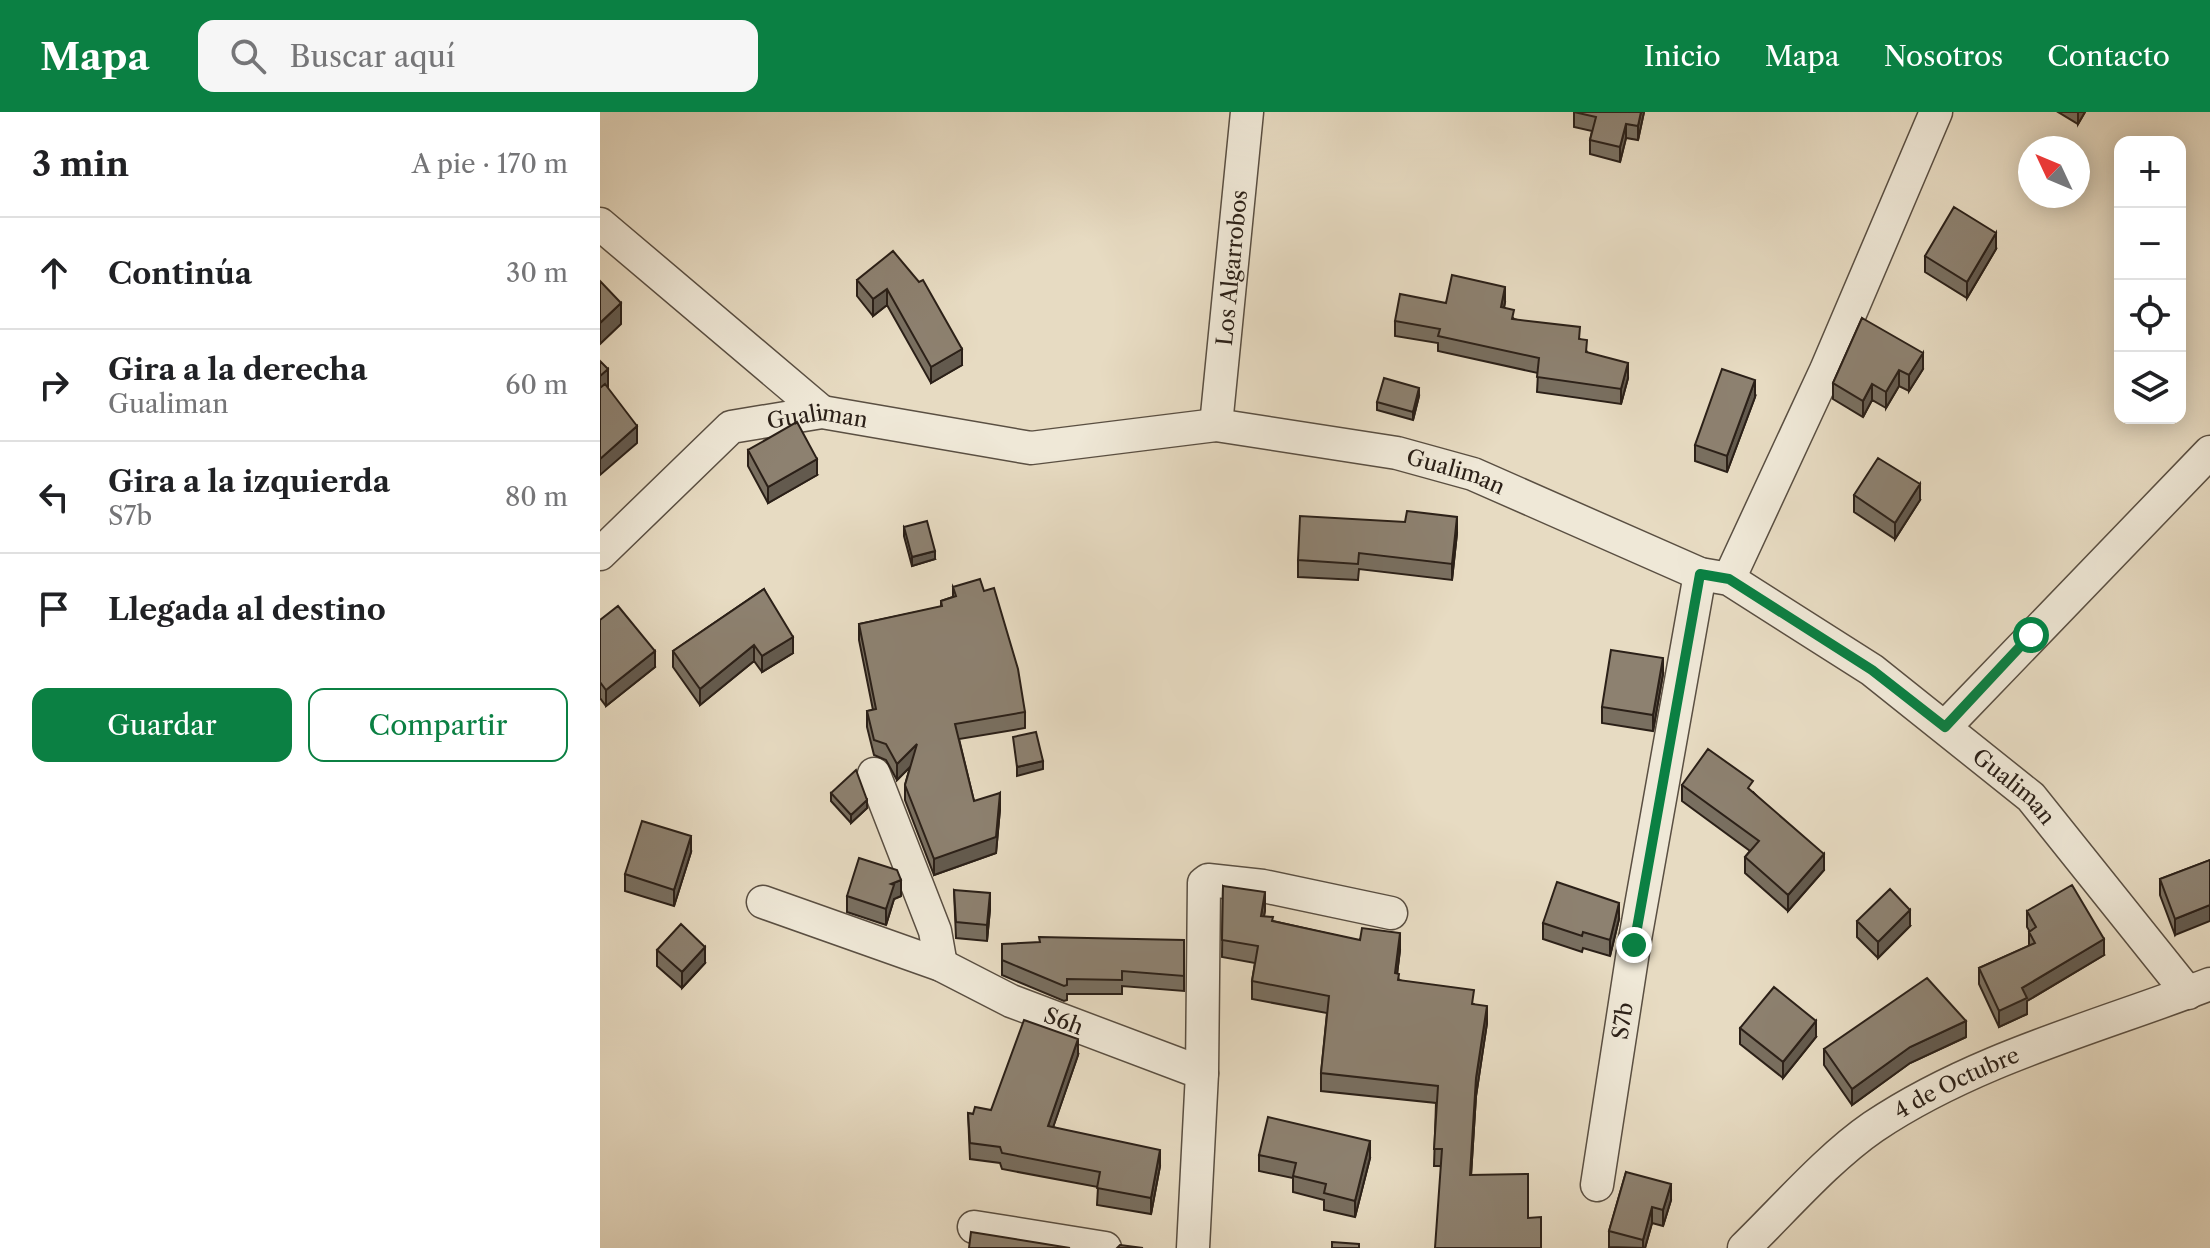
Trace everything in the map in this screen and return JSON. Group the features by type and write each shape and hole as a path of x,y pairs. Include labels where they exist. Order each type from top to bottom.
{"street":[{"name":"Los Algarrobos","path":"1216,425 1247,112"},
{"name":"S7b","path":"1597,1185 1634,945 1714,577 1826,370 1936,112"},
{"path":"600,224 822,412"},
{"name":"Gualiman","path":"600,554 731,427 822,412 1031,448 1216,425 1397,453 1473,474 1714,577 1872,670 2031,797 2199,988"},
{"path":"1945,727 2210,452"},
{"path":"874,774 935,931 941,965"},
{"path":"1193,1248 1202,1073 1204,883 1208,880 1263,886 1391,913"},
{"name":"S6h","path":"763,902 941,965 1011,1001 1202,1073"},
{"name":"4 de Octubre","path":"1744,1248 1871,1128 1926,1095 2054,1040 2199,988"},
{"path":"974,1227 1105,1248"}],"building":[{"path":"1574,112 1641,112 1638,126 1626,124 1620,147 1590,140 1596,117"},
{"path":"1954,207 1996,233 1967,282 1925,256"},
{"path":"893,251 919,282 923,280 962,349 931,367 887,289 873,299 857,280"},
{"path":"1452,275 1505,287 1501,307 1514,310 1512,319 1580,327 1579,339 1587,340 1586,352 1628,363 1621,389 1537,377 1539,358 1438,336 1440,329 1395,321 1400,294 1446,303"},
{"path":"600,281 621,303 600,323"},
{"path":"1862,318 1923,353 1909,375 1899,370 1886,392 1872,384 1863,401 1833,383"},
{"path":"600,361 608,369 600,376"},
{"path":"1722,369 1755,380 1727,456 1695,445"},
{"path":"1384,378 1419,388 1413,412 1377,402"},
{"path":"605,384 637,426 600,459 600,388"},
{"path":"797,422 817,459 768,487 748,450"},
{"path":"1878,458 1920,484 1895,523 1854,495"},
{"path":"1407,511 1457,517 1452,564 1359,553 1358,564 1298,560 1300,516 1405,522"},
{"path":"927,521 935,551 912,557 904,527"},
{"path":"980,579 984,591 994,588 1018,669 1025,712 955,724 974,801 1000,793 996,837 934,859 905,785 917,744 897,764 886,744 874,740 867,711 876,709 859,624 942,606 941,601 956,596 953,587"},
{"path":"764,589 793,637 762,656 754,645 700,689 673,651"},
{"path":"618,606 655,651 606,690 600,682 600,620"},
{"path":"1611,650 1663,658 1653,715 1602,707"},
{"path":"1036,732 1043,761 1017,767 1013,737"},
{"path":"1708,749 1753,781 1748,788 1824,854 1788,895 1745,857 1759,841 1682,785"},
{"path":"856,770 867,800 851,815 831,793"},
{"path":"642,821 691,836 674,890 625,874"},
{"path":"859,858 897,870 901,880 891,884 894,885 886,909 847,896"},
{"path":"2210,860 2210,905 2175,919 2160,879"},
{"path":"1557,882 1619,903 1610,940 1583,932 1582,936 1543,923"},
{"path":"2072,885 2104,939 2022,988 2027,998 1999,1011 1979,968 2035,943 2029,932 2036,927 2027,911"},
{"path":"1223,886 1265,892 1261,916 1273,917 1272,921 1360,940 1362,928 1400,933 1395,973 1399,974 1398,980 1474,990 1472,1004 1487,1006 1476,1078 1470,1175 1528,1174 1528,1218 1541,1217 1541,1248 1435,1248 1442,1149 1434,1149 1438,1086 1321,1073 1329,996 1252,981 1258,946 1222,940"},
{"path":"1890,889 1910,910 1878,942 1857,921"},
{"path":"954,890 990,893 987,925 956,922"},
{"path":"681,924 705,947 682,972 657,950"},
{"path":"1039,937 1184,940 1184,976 1122,971 1122,980 1067,979 1064,986 1002,960 1002,944 1040,942"},
{"path":"1927,978 1966,1021 1910,1047 1852,1089 1824,1049"},
{"path":"1774,987 1816,1021 1783,1062 1740,1028"},
{"path":"1024,1020 1078,1039 1048,1126 1160,1150 1151,1198 1097,1188 1100,1172 1002,1153 1000,1147 970,1143 968,1113 973,1114 975,1107 991,1110"},
{"path":"1268,1117 1370,1141 1355,1201 1324,1193 1326,1184 1293,1176 1296,1163 1259,1155"},
{"path":"1626,1172 1671,1184 1663,1210 1652,1207 1643,1240 1609,1231"},
{"path":"971,1232 1070,1248 969,1248"},
{"path":"1332,1242 1359,1244 1359,1248 1332,1248"}],"route":[{"path":"1634,945 1700,574 1729,579 1872,670 1945,727 2031,635"}]}
